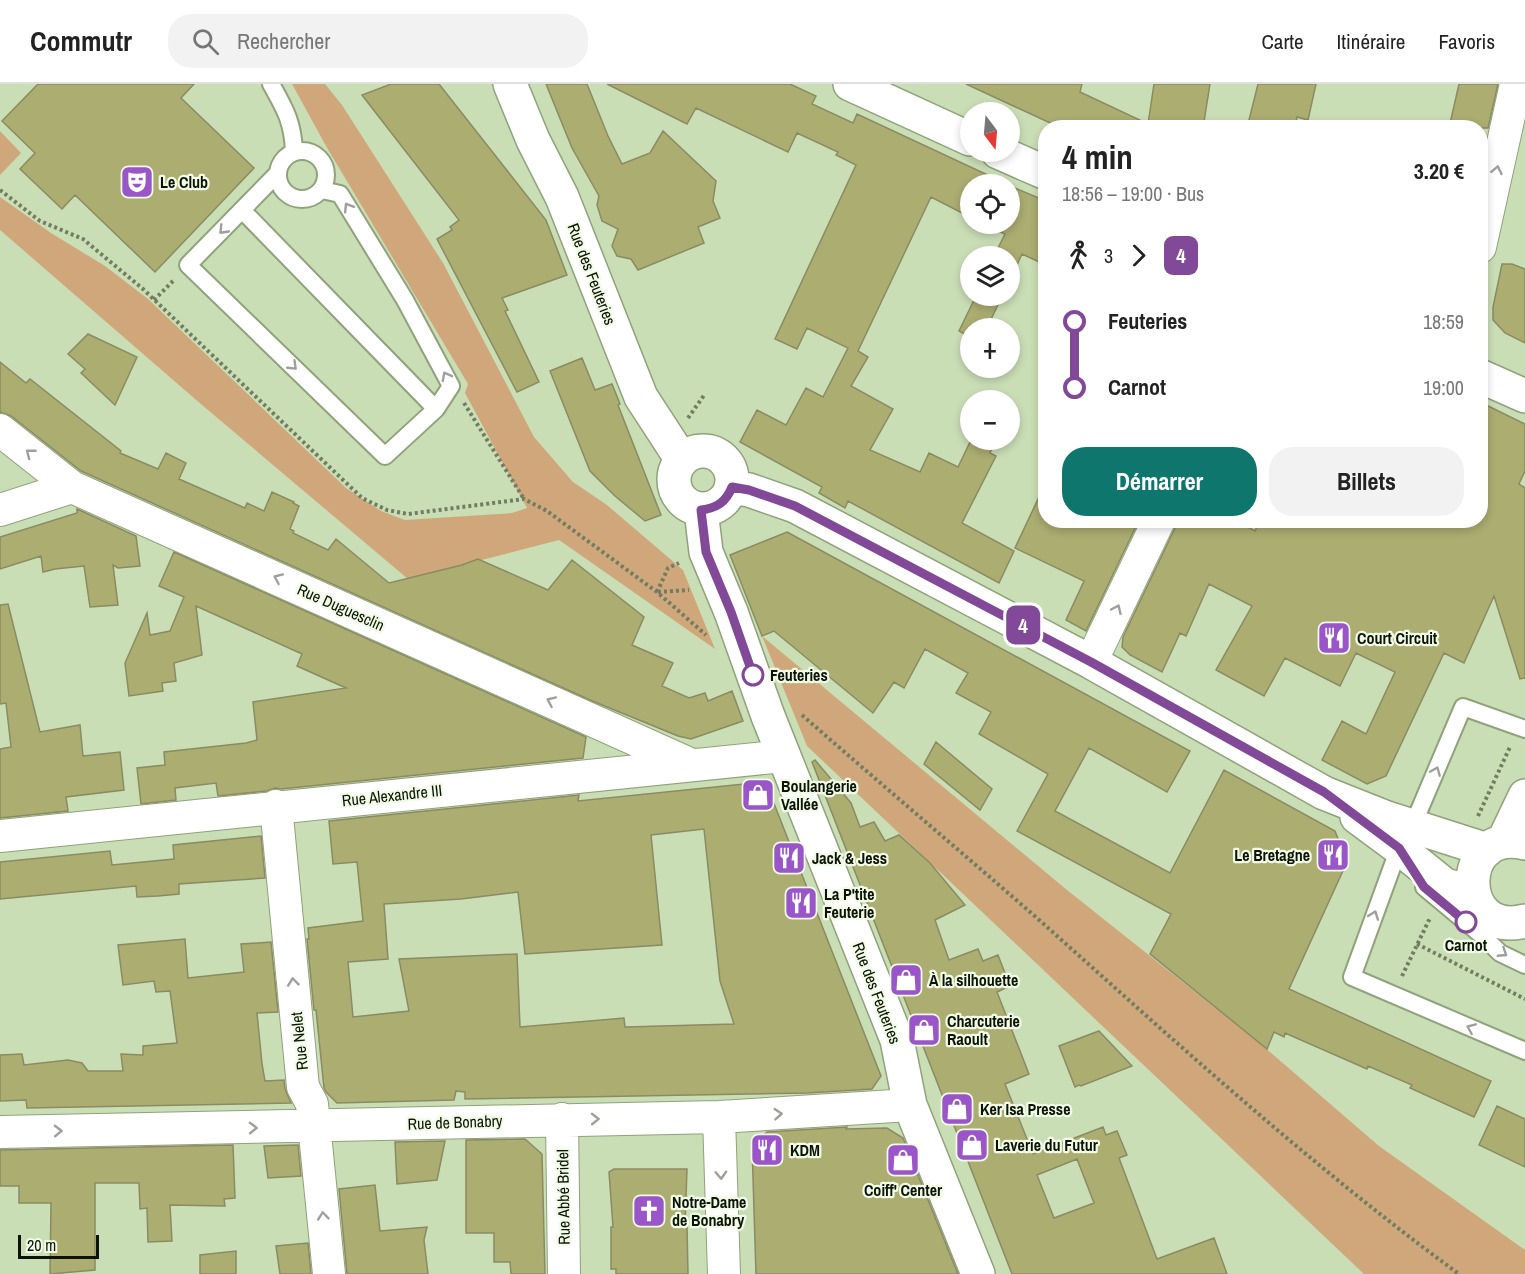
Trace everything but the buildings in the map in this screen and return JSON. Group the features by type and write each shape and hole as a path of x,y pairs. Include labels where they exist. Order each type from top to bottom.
{"main road":[{"name":"Rue des Feuteries","path":"510,84 533,140 562,197 640,397 682,460"},
{"path":"850,84 960,134"},
{"path":"884,84 960,119"},
{"path":"1020,146 1038,154"},
{"path":"1020,162 1038,170"},
{"path":"1488,361 1525,377"},
{"path":"1488,380 1525,396"},
{"path":"693,452 718,454 730,467 733,477 732,487 721,504 701,510 686,504 676,492 674,482 676,468 693,452"},
{"path":"732,487 749,490 795,506 1091,662 1392,830 1445,885 1463,890 1480,914 1503,923 1525,921"},
{"name":"Rue des Feuteries","path":"701,510 706,552 731,612 782,714 784,756 897,1040 910,1105 978,1274"},
{"path":"1480,914 1472,883 1473,871 1478,859 1505,845 1525,796"},
{"path":"1392,830 1465,844 1505,845"}],"street":[{"path":"1488,211 1516,84"},
{"name":"Rue Duguesclin","path":"0,430 72,486 693,765"},
{"path":"0,510 72,486"},
{"path":"1091,662 1155,528"},
{"name":"Rue Alexandre III","path":"0,836 276,806 784,756"},
{"name":"Rue Nelet","path":"276,806 303,1087 312,1104 329,1274"},
{"name":"Rue de Bonabry","path":"0,1132 719,1117 910,1105"},
{"path":"719,1117 724,1274"},
{"name":"Rue Abbé Bridel","path":"562,1119 564,1274"}],"lane":[{"path":"271,84 294,133 294,152"},
{"path":"310,151 322,160 327,175 322,190 309,198 294,198 282,189 278,182 282,161 294,152 310,151"},
{"path":"278,173 188,265 385,456 436,409 451,386 405,300 340,194 322,190"},
{"path":"242,210 436,409"},
{"path":"1525,729 1463,707 1392,830 1352,977 1525,1051"},
{"path":"1480,914 1500,953 1525,965"}],"path":[{"path":"451,386 524,499"},
{"path":"668,568 657,592 709,637"},
{"path":"782,714 1390,1224 1459,1274"},
{"path":"1417,944 1524,997"}],"shaded area":[{"path":"292,84 325,84 342,105 443,263 534,437 573,482 607,505 683,570 715,649 559,540 408,579 0,230 0,197 51,233 105,266 148,299 346,488 381,511 405,520 512,513 527,508 465,393 468,384 326,146"},
{"path":"0,131 21,153 0,175"},
{"path":"762,636 1067,890 1262,1045 1379,1146 1525,1250 1525,1274 1364,1274 807,746"}],"bus line":[{"name":"4","path":"753,675 731,612 706,552 701,510 721,504 732,487 749,490 795,506 1124,679 1324,792 1399,848 1424,887 1466,922"}],"place":[{"name":"Le Club","path":"137,182"},
{"name":"Court Circuit","path":"1334,638"},
{"name":"Feuteries","path":"753,675"},
{"name":"Boulangerie Vallée","path":"758,795"},
{"name":"Le Bretagne","path":"1333,855"},
{"name":"Jack & Jess","path":"789,858"},
{"name":"La P'tite Feuterie","path":"801,903"},
{"name":"Carnot","path":"1466,922"},
{"name":"À la silhouette","path":"906,980"},
{"name":"Charcuterie Raoult","path":"924,1030"},
{"name":"Ker Isa Presse","path":"957,1109"},
{"name":"Laverie du Futur","path":"972,1145"},
{"name":"KDM","path":"767,1150"},
{"name":"Coiff' Center","path":"903,1160"},
{"name":"Notre-Dame de Bonabry","path":"649,1211"}]}
